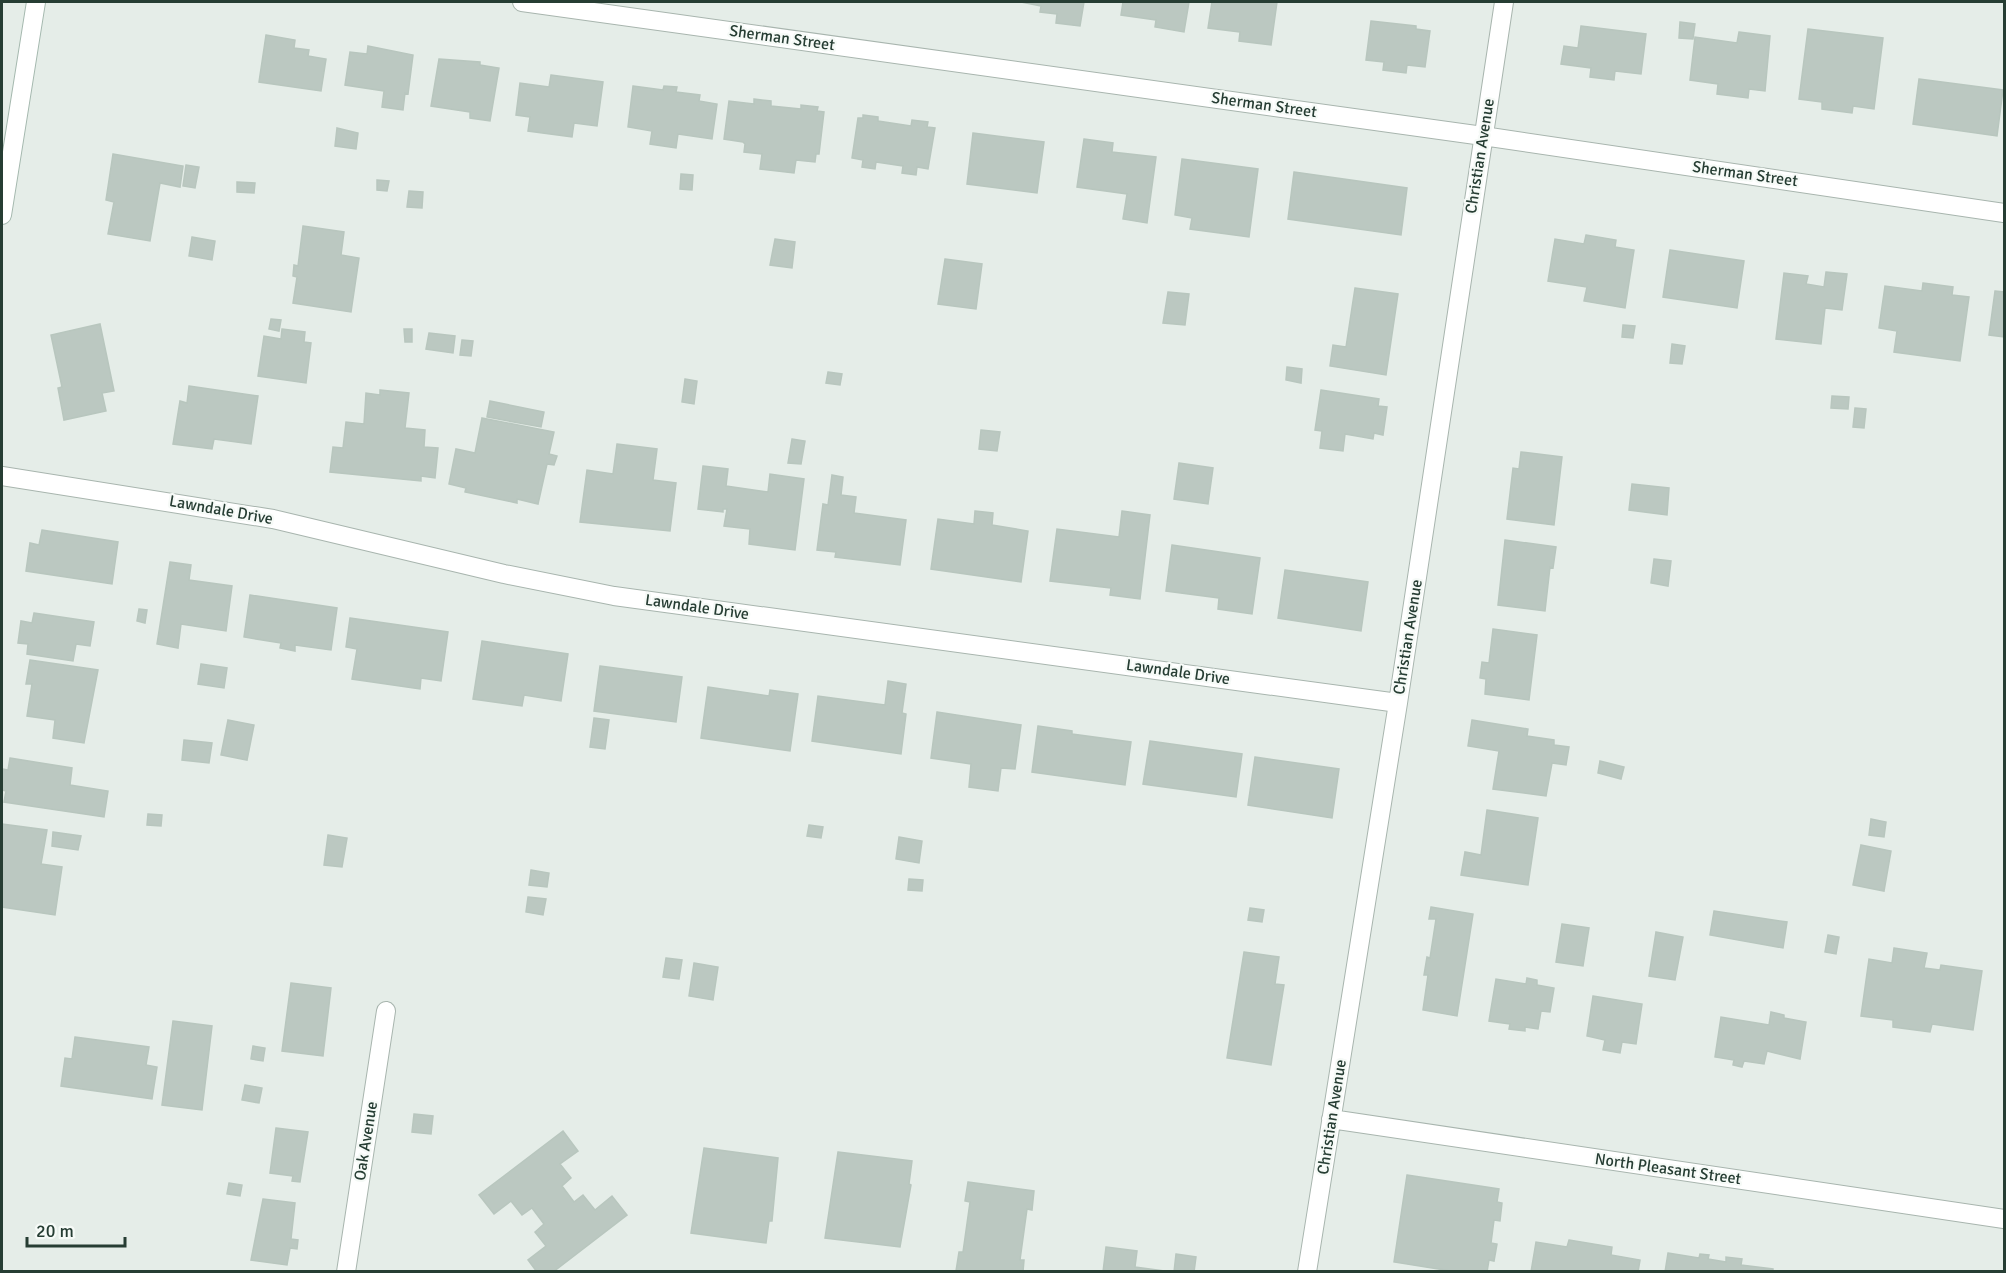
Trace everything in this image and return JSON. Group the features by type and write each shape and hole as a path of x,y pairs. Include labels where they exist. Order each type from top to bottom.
{"street":[{"path":"2,215 36,2"},
{"name":"Sherman Street","path":"522,2 1483,136 2004,213"},
{"name":"Christian Avenue","path":"1307,1272 1398,703 1504,2"},
{"name":"Lawndale Drive","path":"2,476 273,519 504,574 614,596 998,646 1398,703"},
{"name":"Oak Avenue","path":"346,1272 386,1011"},
{"name":"North Pleasant Street","path":"1331,1119 2004,1219"}],"building":[{"path":"1021,2 1084,2 1080,26 1056,23 1057,14 1040,12 1041,6"},
{"path":"1123,2 1189,2 1184,32 1155,27 1156,20 1121,15"},
{"path":"1212,2 1277,2 1271,45 1239,41 1240,32 1208,28"},
{"path":"1371,21 1416,26 1416,29 1430,31 1425,67 1407,65 1406,73 1383,70 1384,62 1366,60"},
{"path":"1680,22 1695,24 1693,39 1679,38"},
{"path":"1581,26 1646,34 1641,74 1615,71 1614,80 1590,77 1591,68 1561,64 1564,46 1578,48"},
{"path":"1808,29 1883,38 1874,109 1853,106 1852,113 1822,109 1822,102 1799,99"},
{"path":"1739,32 1770,36 1765,91 1749,89 1748,98 1717,94 1718,84 1690,80 1695,37 1737,43"},
{"path":"266,35 295,40 294,48 309,50 308,56 326,59 321,91 259,82"},
{"path":"368,46 413,55 408,94 405,93 403,110 382,107 384,91 345,85 350,52 367,54"},
{"path":"439,59 480,62 480,65 499,68 490,121 470,118 470,112 431,106"},
{"path":"551,75 603,82 597,126 574,123 572,137 528,131 530,117 516,115 520,83 549,87"},
{"path":"1919,79 2003,90 1997,136 1913,124"},
{"path":"633,86 663,90 664,86 677,87 676,92 700,95 699,101 717,104 712,139 678,134 676,148 650,144 652,131 628,127"},
{"path":"754,99 771,101 771,106 801,109 801,105 818,107 817,111 824,112 819,154 816,154 815,162 796,160 794,173 760,169 762,154 744,152 743,142 724,139 729,101 754,104"},
{"path":"863,115 878,117 878,121 911,126 912,120 928,122 927,127 935,128 928,169 917,167 916,175 902,173 903,166 876,162 875,169 862,167 863,160 852,158 858,118 863,118"},
{"path":"337,128 358,133 356,149 335,146"},
{"path":"973,133 1044,142 1037,193 967,184"},
{"path":"1084,139 1113,143 1112,152 1156,157 1147,223 1123,219 1127,194 1077,187"},
{"path":"113,154 183,166 180,187 160,183 150,241 108,234 114,202 106,200"},
{"path":"1182,159 1258,169 1249,237 1190,229 1192,218 1175,215"},
{"path":"186,165 199,167 195,188 183,186"},
{"path":"1294,172 1407,188 1401,235 1288,219"},
{"path":"681,174 693,175 692,190 680,189"},
{"path":"377,180 389,181 387,191 377,190"},
{"path":"237,182 255,183 254,193 237,192"},
{"path":"409,191 423,192 422,208 407,207"},
{"path":"303,226 344,232 341,255 359,258 351,312 293,303 297,277 293,276 294,265 298,266"},
{"path":"1586,235 1616,240 1615,247 1634,250 1625,308 1584,301 1587,287 1548,281 1555,239 1584,244"},
{"path":"192,237 215,241 212,260 189,256"},
{"path":"775,239 795,242 792,268 770,265"},
{"path":"1670,250 1744,261 1737,308 1663,297"},
{"path":"945,259 982,264 976,309 938,304"},
{"path":"1826,272 1847,274 1842,310 1825,308 1821,344 1776,339 1784,273 1808,276 1806,284 1824,287"},
{"path":"1923,283 1953,287 1952,295 1969,297 1960,361 1894,352 1897,331 1879,328 1885,286 1922,291"},
{"path":"1355,288 1398,294 1386,375 1330,366 1333,345 1346,347"},
{"path":"1995,291 2004,292 2004,337 1989,335"},
{"path":"1168,292 1189,294 1185,325 1163,323"},
{"path":"271,319 281,320 279,331 269,329"},
{"path":"100,324 114,391 102,393 106,411 64,420 58,388 62,387 51,335"},
{"path":"1623,325 1635,326 1633,338 1622,337"},
{"path":"282,329 305,332 304,342 311,343 306,383 258,376 264,336 281,339"},
{"path":"404,329 412,329 412,342 405,342"},
{"path":"429,333 455,336 453,353 426,349"},
{"path":"462,340 473,341 471,356 460,355"},
{"path":"1672,344 1685,346 1682,364 1670,363"},
{"path":"1287,367 1302,369 1301,383 1286,380"},
{"path":"828,372 842,374 840,385 826,383"},
{"path":"685,379 697,381 694,404 682,402"},
{"path":"189,386 258,396 251,444 214,439 212,449 173,444 180,401 187,403"},
{"path":"380,390 409,393 405,428 425,430 424,447 438,448 435,478 421,476 421,481 330,472 333,447 343,448 346,422 364,424 366,393 380,395"},
{"path":"1321,390 1379,399 1378,406 1387,407 1383,435 1374,433 1373,439 1345,434 1343,451 1320,448 1322,431 1315,430"},
{"path":"1832,396 1849,397 1848,409 1831,408"},
{"path":"490,401 544,412 541,427 487,417"},
{"path":"1855,408 1866,409 1864,428 1853,427"},
{"path":"482,418 554,432 549,454 557,456 554,465 547,464 538,504 517,499 517,503 465,492 466,488 449,484 456,449 475,453"},
{"path":"981,430 1000,432 997,451 979,449"},
{"path":"792,439 805,441 801,464 788,463"},
{"path":"617,444 657,449 653,480 676,483 670,531 580,522 587,470 613,474"},
{"path":"1521,452 1562,457 1554,525 1507,519 1513,468 1519,469"},
{"path":"1179,463 1213,468 1208,504 1174,499"},
{"path":"703,466 728,469 726,486 768,492 770,474 804,479 795,550 749,544 750,529 724,526 727,509 723,509 723,512 698,509"},
{"path":"832,475 843,477 841,495 856,497 854,513 906,520 900,565 835,557 836,552 817,550 823,504 828,505"},
{"path":"1632,484 1669,488 1667,515 1629,510"},
{"path":"975,511 993,513 992,525 1028,531 1021,582 931,569 938,519 974,524"},
{"path":"1122,511 1150,515 1140,599 1110,595 1111,588 1050,581 1057,529 1119,537"},
{"path":"42,530 118,542 112,584 26,571 30,543 39,545"},
{"path":"1505,540 1556,547 1553,568 1550,567 1545,611 1498,605"},
{"path":"1172,545 1260,558 1252,614 1218,609 1219,598 1166,591"},
{"path":"1654,559 1671,561 1668,586 1651,583"},
{"path":"170,562 191,565 189,580 232,586 226,631 181,624 178,648 157,644"},
{"path":"1285,570 1368,582 1361,631 1278,618"},
{"path":"250,595 337,608 331,650 295,645 295,651 280,648 281,643 244,637"},
{"path":"139,609 147,610 145,623 137,621"},
{"path":"34,613 94,622 90,646 76,644 73,661 27,654 28,644 18,643 21,621 32,623"},
{"path":"350,618 448,632 441,681 421,678 420,689 352,679 357,649 346,647"},
{"path":"1493,629 1537,635 1529,700 1485,694 1486,679 1480,678 1482,662 1489,663"},
{"path":"482,641 568,654 561,701 524,695 522,706 473,699"},
{"path":"30,660 98,670 84,743 53,738 55,720 27,716 32,684 26,684"},
{"path":"201,664 227,668 224,688 198,684"},
{"path":"600,666 682,677 676,722 594,711"},
{"path":"888,681 906,684 902,713 906,714 901,754 812,741 818,696 885,705"},
{"path":"708,687 769,696 770,690 798,694 790,751 701,738"},
{"path":"937,712 1021,725 1015,769 1001,768 998,791 969,787 971,764 931,758"},
{"path":"594,718 609,720 605,749 590,747"},
{"path":"228,720 254,725 247,760 221,755"},
{"path":"1472,720 1528,729 1527,736 1554,740 1554,745 1569,747 1566,765 1552,763 1546,796 1493,789 1499,751 1468,746"},
{"path":"1038,726 1072,731 1072,734 1131,742 1125,785 1032,772"},
{"path":"184,740 212,743 209,763 182,760"},
{"path":"1150,741 1242,754 1236,797 1143,784"},
{"path":"1255,757 1339,769 1332,818 1248,805"},
{"path":"10,758 72,768 70,785 108,791 104,817 4,802 6,791 2,790 2,769 8,770"},
{"path":"1600,761 1624,767 1621,779 1598,773"},
{"path":"1487,810 1538,818 1528,885 1461,875 1465,852 1481,855"},
{"path":"148,814 162,815 161,826 147,825"},
{"path":"1871,819 1886,822 1884,837 1869,835"},
{"path":"2,824 47,830 41,864 62,867 55,915 2,907"},
{"path":"809,825 823,827 821,838 807,836"},
{"path":"53,832 81,836 78,850 52,846"},
{"path":"328,835 347,838 342,867 324,865"},
{"path":"899,837 922,841 919,863 896,859"},
{"path":"1861,845 1891,851 1884,891 1853,885"},
{"path":"531,870 549,873 547,887 529,885"},
{"path":"909,879 923,880 922,891 908,890"},
{"path":"528,897 546,899 543,915 526,912"},
{"path":"1431,907 1473,914 1457,1016 1423,1010 1428,975 1424,975 1427,957 1430,958 1436,919 1429,919"},
{"path":"1250,908 1264,910 1262,922 1248,920"},
{"path":"1714,911 1787,922 1783,948 1710,935"},
{"path":"1562,924 1589,928 1583,966 1556,962"},
{"path":"1656,932 1683,937 1675,980 1649,976"},
{"path":"1828,935 1839,937 1836,954 1825,952"},
{"path":"1894,948 1927,953 1924,968 1940,970 1941,965 1982,971 1973,1030 1932,1024 1930,1032 1893,1027 1893,1020 1861,1016 1869,959 1892,963"},
{"path":"1244,952 1279,957 1275,984 1284,985 1271,1065 1227,1058"},
{"path":"666,958 682,960 679,979 663,977"},
{"path":"694,963 718,967 713,1000 689,996"},
{"path":"1527,978 1537,980 1537,985 1554,988 1550,1012 1541,1011 1538,1029 1525,1027 1525,1031 1509,1029 1510,1024 1489,1021 1496,979 1526,984"},
{"path":"291,983 331,988 323,1056 282,1051"},
{"path":"1593,996 1642,1004 1636,1044 1622,1042 1620,1053 1603,1050 1605,1040 1587,1036"},
{"path":"1771,1012 1784,1015 1784,1018 1806,1022 1800,1059 1767,1051 1764,1064 1744,1061 1742,1067 1733,1065 1734,1060 1715,1057 1721,1017 1769,1025"},
{"path":"173,1021 212,1026 202,1110 162,1105"},
{"path":"75,1037 149,1047 146,1065 157,1067 152,1099 61,1086 65,1058 72,1059"},
{"path":"253,1046 265,1048 263,1061 251,1059"},
{"path":"245,1085 262,1088 259,1103 242,1100"},
{"path":"414,1114 433,1116 431,1134 412,1132"},
{"path":"276,1128 308,1132 300,1182 292,1181 293,1176 270,1173"},
{"path":"563,1131 578,1151 560,1164 571,1178 562,1186 574,1202 583,1195 595,1210 612,1196 627,1215 553,1272 537,1272 528,1260 546,1246 535,1232 544,1224 532,1208 522,1215 511,1201 494,1214 479,1195"},
{"path":"704,1148 778,1158 772,1221 769,1221 766,1243 691,1233"},
{"path":"838,1152 912,1161 909,1184 911,1185 900,1247 825,1238"},
{"path":"1407,1175 1499,1189 1497,1202 1502,1203 1500,1221 1494,1220 1491,1243 1497,1244 1494,1261 1489,1260 1487,1272 1457,1272 1394,1262"},
{"path":"968,1182 1034,1191 1032,1210 1027,1209 1020,1260 1024,1260 1023,1272 956,1271 959,1252 963,1252 970,1202 965,1201"},
{"path":"229,1183 242,1185 240,1196 227,1194"},
{"path":"263,1199 295,1203 291,1239 298,1240 297,1249 290,1248 287,1265 251,1260"},
{"path":"1569,1240 1612,1247 1611,1255 1640,1260 1638,1272 1531,1272 1536,1242 1567,1247"},
{"path":"1106,1247 1137,1251 1135,1267 1172,1272 1103,1272"},
{"path":"1668,1253 1699,1258 1700,1254 1709,1255 1708,1259 1726,1262 1726,1257 1742,1259 1741,1265 1773,1269 1773,1272 1665,1272"},
{"path":"1176,1254 1196,1257 1194,1272 1174,1272"}]}
